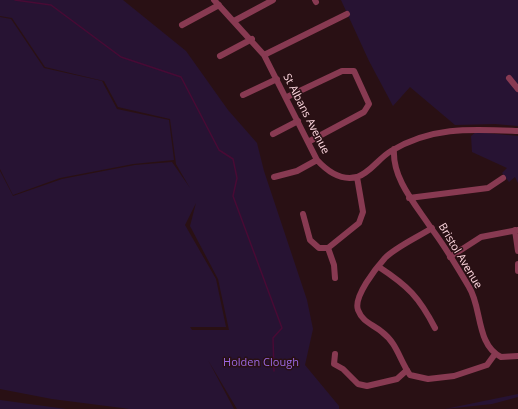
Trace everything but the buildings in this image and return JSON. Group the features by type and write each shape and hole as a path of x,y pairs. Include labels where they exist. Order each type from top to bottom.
{"street":[{"path":"234,21 273,0"},
{"path":"182,24 217,2"},
{"name":"St Albans Avenue","path":"217,2 252,39 264,55 287,97 317,160 324,168 337,177 357,177"},
{"path":"264,55 347,14"},
{"path":"220,56 252,39"},
{"path":"287,97 342,71 354,71 370,104 364,112 308,142"},
{"path":"509,78 518,89"},
{"path":"243,95 277,79"},
{"path":"272,134 298,121"},
{"path":"303,214 310,240 319,248 328,248 359,223 363,212 357,177 394,150 435,132 471,129 518,132"},
{"name":"Bristol Avenue","path":"394,150 394,156 400,179 408,198 432,228 471,289 486,342 495,354"},
{"path":"274,177 297,171 317,160"},
{"path":"408,198 488,188 503,178"},
{"path":"432,228 386,257 357,298 358,310 365,322 383,332 398,351 402,364 410,375 428,379 454,376 487,365 495,354 508,358 518,356"},
{"path":"450,257 481,237 517,230 518,251"},
{"path":"328,248 334,265 335,278"},
{"path":"518,264 518,271"},
{"path":"379,267 400,280 422,304 435,328"},
{"path":"335,354 334,364 344,369 358,384 367,386 397,379 407,370"}],"green space":[{"name":"Holden Clough","path":"0,0 123,0 186,51 228,110 257,143 264,171 307,300 313,329 305,365 339,406 339,409 237,409 208,360 234,409 130,409 52,399 0,389 0,171 13,196 62,179 135,165 172,162 190,188 176,164 170,119 118,107 104,81 45,67 12,18 0,16","holes":["196,203 190,226 218,279 229,330 192,330 190,327 226,327 216,279 185,225"]},
{"path":"341,0 518,0 518,126 495,124 455,125 410,87 393,106 369,61"},
{"path":"0,17 11,19 44,68 102,81 117,109 169,120 174,160 133,164 60,178 13,195 0,169"},
{"path":"476,132 518,136 518,183 515,177 509,182 502,173 507,168 472,152 471,136"},
{"path":"518,394 518,397 492,404 445,409"},
{"path":"0,400 66,409 0,409"}],"waterway":[{"path":"15,0 51,5 121,57 181,77 219,150 233,159 237,178 233,196 282,328 273,338 274,371"}]}
